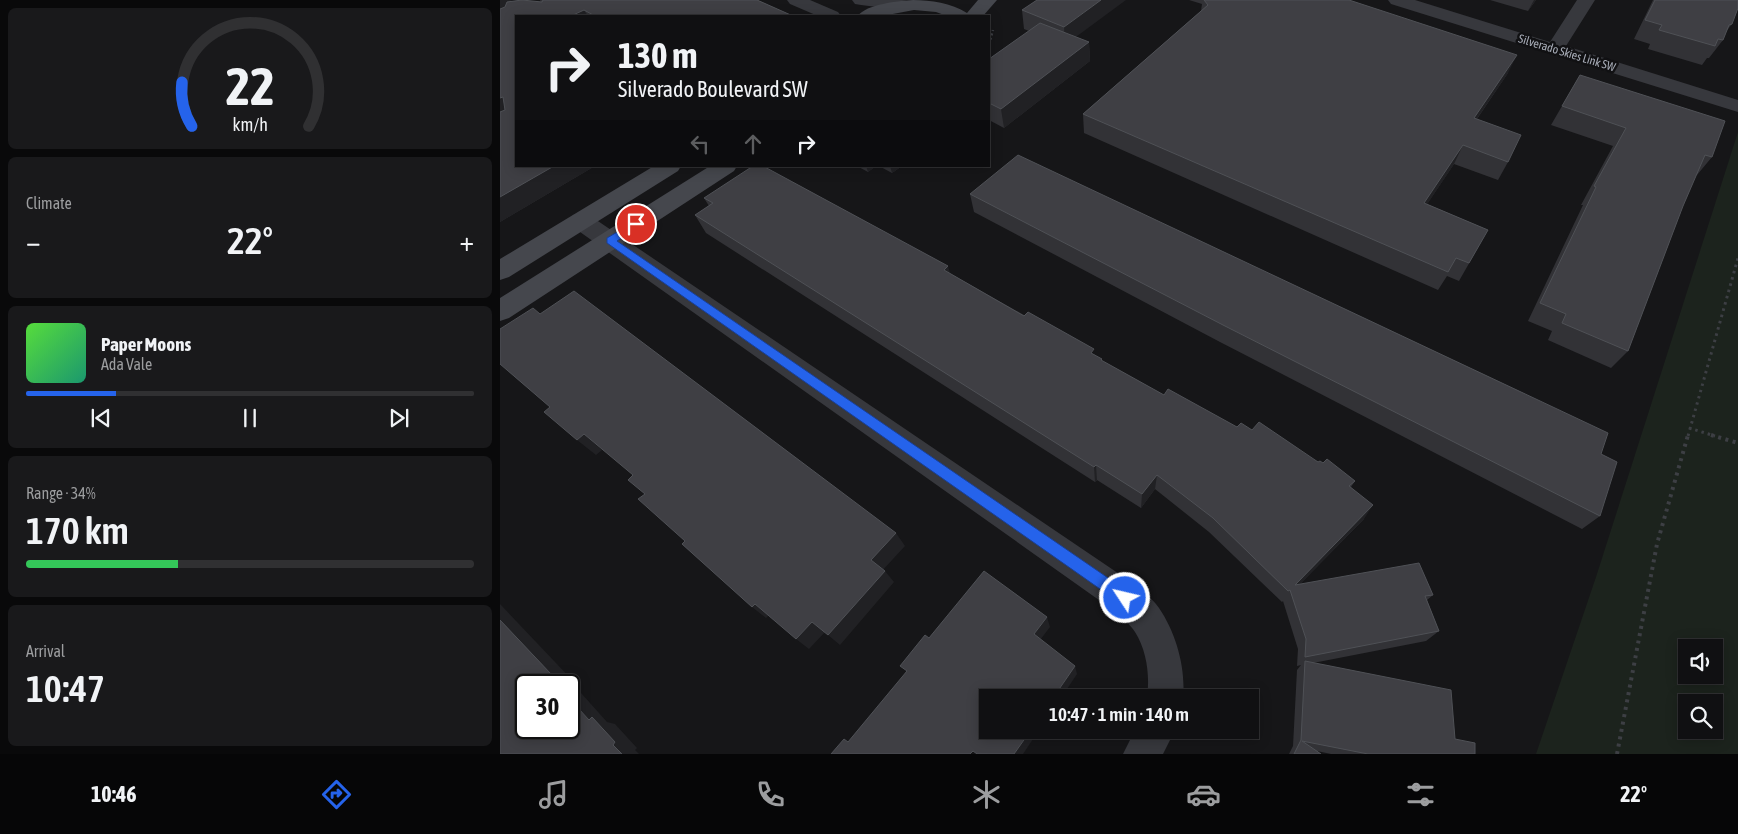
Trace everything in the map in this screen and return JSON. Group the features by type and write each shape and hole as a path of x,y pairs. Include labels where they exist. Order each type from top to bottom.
{"street":[{"path":"796,0 830,15"},
{"path":"861,0 943,7 958,15"},
{"path":"869,15 884,9 932,0"},
{"path":"975,15 988,0"},
{"name":"Silverado Skies Link SW","path":"1397,0 1738,106"},
{"path":"1555,49 1586,0"},
{"path":"500,271 668,167"},
{"path":"500,311 724,167"},
{"path":"581,221 1125,598 1147,619 1160,647 1165,668 1165,689"},
{"path":"1142,754 1151,739"}],"path":[{"path":"1617,754 1657,544 1738,258"},
{"path":"1689,428 1738,443"}],"shaded area":[{"path":"1738,132 1738,754 1536,754 1596,577"}],"building":[{"path":"522,0 542,2 543,0 757,0 791,15 593,15 584,10 573,15 515,15 515,167 552,167 500,197 500,112 505,110 503,97 500,98 500,9 505,7 507,2"},
{"path":"1037,0 1101,0 1064,27 1022,10"},
{"path":"1204,0 1349,0 1517,55 1474,118 1521,135 1508,162 1463,145 1424,203 1488,230 1469,263 1456,258 1448,272 1083,114 1208,5"},
{"path":"1655,0 1738,0 1738,8 1723,40 1718,39 1715,46 1659,30 1662,25 1645,20"},
{"path":"1040,23 1089,42 1001,109 990,104 990,58"},
{"path":"1580,75 1725,121 1712,157 1705,155 1683,206 1628,351 1562,323 1566,314 1540,303 1596,187 1594,186 1626,128 1562,106"},
{"path":"1018,155 1608,433 1601,454 1617,462 1600,516 1223,325 970,194"},
{"path":"751,167 765,167 948,266 944,270 1024,316 1028,312 1094,349 1091,353 1101,360 1164,395 1168,389 1237,427 1241,423 1252,430 1259,422 1318,462 1323,463 1327,459 1355,481 1349,486 1373,505 1295,585 1419,563 1433,595 1425,596 1439,631 1305,657 1306,639 1290,590 1288,591 1213,518 1157,475 1142,494 1096,465 1094,467 695,215 713,203 704,198"},
{"path":"574,291 896,533 871,560 885,571 828,635 812,622 796,639 755,604 752,607 682,544 685,541 638,499 645,494 628,480 633,475 584,434 577,440 544,412 550,407 500,364 500,329 533,308 540,314"},
{"path":"984,571 1047,617 1034,634 1075,666 1059,689 979,689 979,739 1025,739 1014,754 977,754 973,751 970,754 831,754 844,739 848,742 907,671 900,666 925,635 929,638"},
{"path":"500,620 551,674 515,674 515,739 580,739 580,710 589,720 592,717 615,742 613,745 622,754 500,754"},
{"path":"1305,661 1451,690 1455,739 1475,743 1475,754 1368,754 1302,741 1321,754 1294,754 1301,740"}],"route":[{"path":"636,224 610,240 1125,598"}]}
